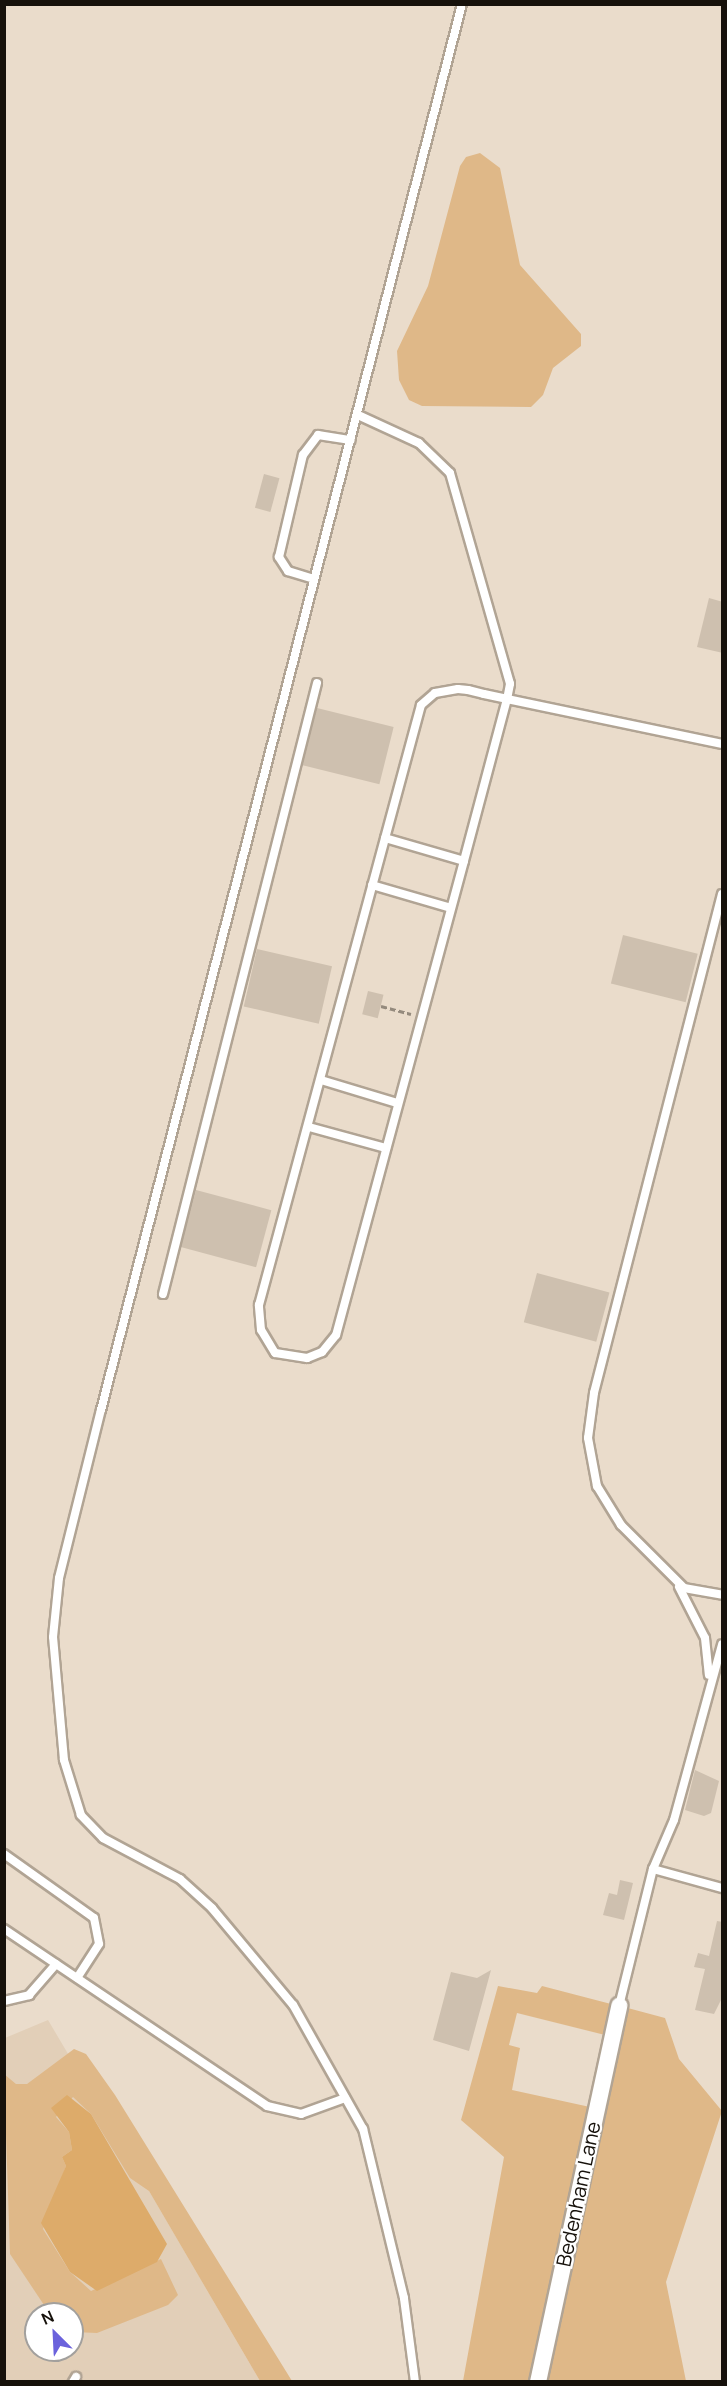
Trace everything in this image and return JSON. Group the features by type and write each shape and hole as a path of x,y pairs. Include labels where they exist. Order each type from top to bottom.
{"street":[{"name":"Bedenham Lane","path":"538,2382 619,2006"}],"lane":[{"path":"415,2382 407,2313 374,2163 363,2129 345,2098 327,2057 293,2005 212,1908 180,1879 103,1838 81,1815 64,1760 53,1637 59,1578 462,4"},
{"path":"358,416 419,443 450,473 509,671 507,699 334,1341 317,1355 290,1359 268,1346 258,1312 415,718 424,701 450,689 507,699 723,744"},
{"path":"314,579 288,571 279,557 303,455 318,435 351,440"},
{"path":"163,1294 317,683"},
{"path":"385,838 464,861"},
{"path":"372,885 451,908"},
{"path":"708,1687 705,1638 672,1578 605,1503 591,1466 588,1429 723,894"},
{"path":"321,1080 397,1103"},
{"path":"309,1126 386,1148"},
{"path":"672,1578 694,1593 723,1595"},
{"path":"619,2006 653,1869 676,1812 708,1687 723,1644"},
{"path":"4,1854 94,1918 99,1944 77,1978"},
{"path":"653,1869 723,1888"},
{"path":"4,1929 274,2109 301,2114 345,2098"},
{"path":"4,2001 29,1995 56,1964"}],"path":[{"path":"381,1006 421,1017"}],"shaded area":[{"path":"480,153 500,168 520,265 581,334 581,346 553,368 543,395 531,407 422,406 409,400 399,380 397,351 428,286 460,166 466,157"},
{"path":"498,1986 537,1993 542,1986 611,2004 605,2035 517,2013 509,2045 520,2048 512,2090 590,2107 530,2381 463,2381 504,2157 461,2120"},
{"path":"624,2007 665,2018 679,2059 722,2111 666,2282 686,2381 544,2382"},
{"path":"48,2020 260,2381 5,2382 5,2038"},
{"path":"74,2049 86,2054 115,2095 292,2381 260,2381 149,2191 130,2178 91,2114 73,2097 56,2117 69,2132 72,2150 62,2157 66,2166 43,2229 70,2272 91,2291 161,2259 178,2295 168,2305 97,2333 84,2332 84,2302 42,2302 10,2254 4,2074 16,2084 27,2084"},
{"path":"67,2095 91,2114 167,2244 157,2262 97,2291 70,2272 41,2223 66,2166 62,2157 72,2150 69,2132 51,2108"}],"building":[{"path":"264,474 279,478 270,512 255,508"},
{"path":"709,598 723,602 723,653 697,647"},
{"path":"317,708 394,727 379,784 303,765"},
{"path":"623,935 698,954 686,1002 611,984"},
{"path":"257,949 332,966 319,1024 244,1006"},
{"path":"368,991 384,995 378,1018 362,1014"},
{"path":"196,1190 271,1210 256,1267 181,1247"},
{"path":"537,1273 609,1292 596,1342 524,1322"},
{"path":"695,1770 719,1781 711,1813 704,1816 685,1810"},
{"path":"620,1880 633,1883 624,1920 603,1915 609,1893 617,1895"},
{"path":"717,1921 723,1922 723,1996 714,2014 695,2010 705,1969 694,1967 698,1953 709,1956"},
{"path":"491,1970 469,2051 433,2040 451,1972 477,1978"}]}
